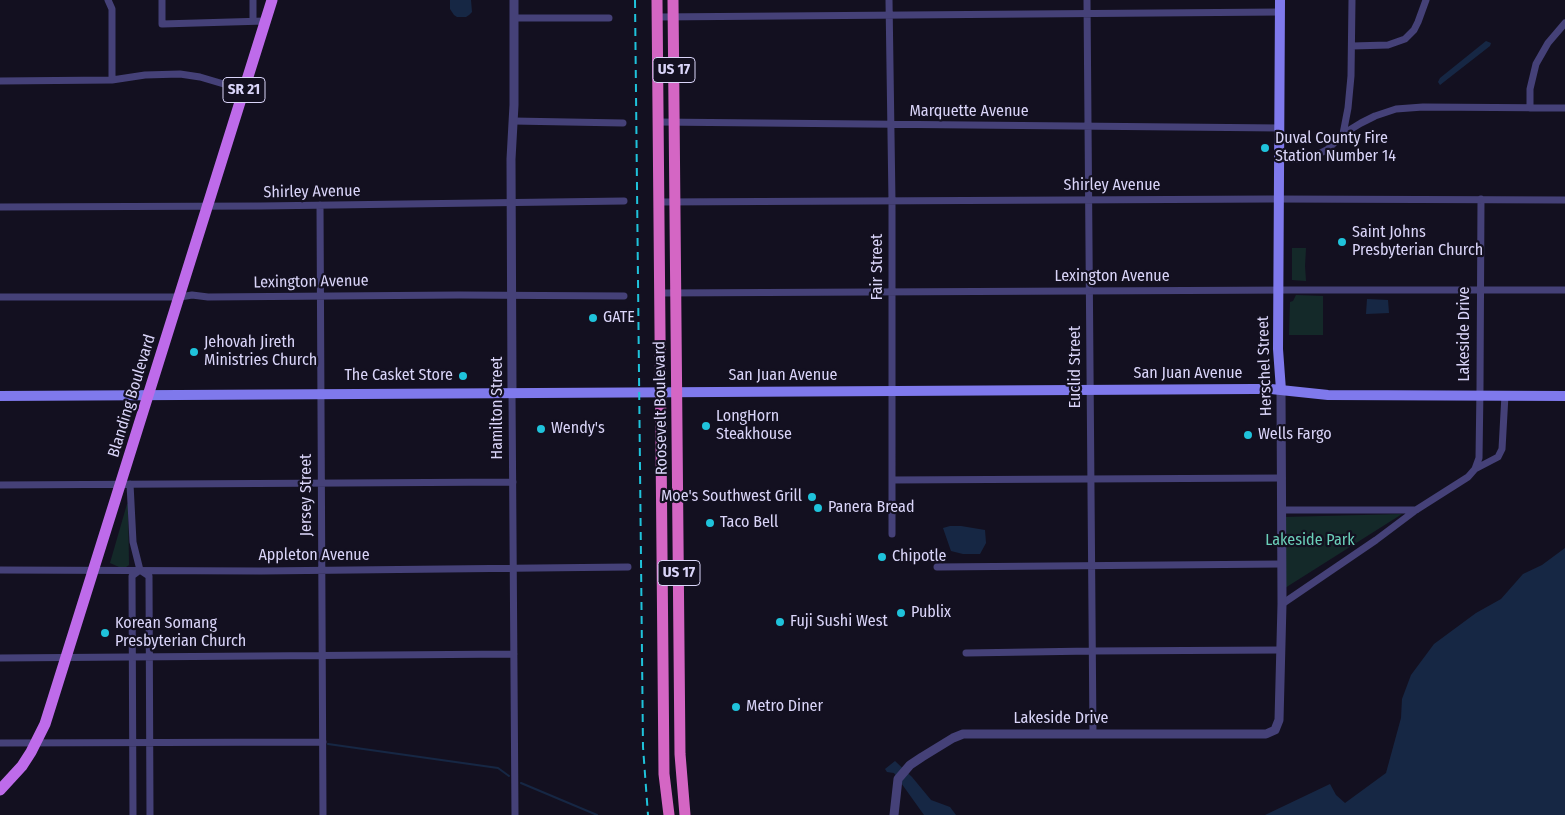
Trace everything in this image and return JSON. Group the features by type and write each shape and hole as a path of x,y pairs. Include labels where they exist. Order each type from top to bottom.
{"highway":[{"name":"Roosevelt Boulevard","path":"657,0 664,774 669,815"},
{"name":"Roosevelt Boulevard","path":"673,0 680,754 685,815"},
{"path":"662,486 667,495 669,505 670,542 673,550 678,554"},
{"path":"664,717 672,746 680,754 672,760 664,774"}],"main road":[{"name":"Blanding Boulevard","path":"0,790 22,766 45,724 94,571 126,484 149,395 272,0"},
{"name":"Herschel Street","path":"1280,0 1278,349 1281,390"},
{"name":"San Juan Avenue","path":"0,396 1262,389 1328,395 1565,396"}],"street":[{"path":"108,0 112,9 112,80"},
{"path":"162,0 162,24 265,21"},
{"path":"253,0 253,21"},
{"name":"Hamilton Street","path":"514,0 514,120 511,159 511,203 515,815"},
{"name":"Fair Street","path":"889,0 892,201 892,534"},
{"name":"Euclid Street","path":"1087,0 1093,734"},
{"path":"1343,134 1348,108 1352,46 1352,0"},
{"path":"1352,46 1388,45 1405,39 1414,30 1426,0"},
{"path":"657,17 1280,12"},
{"path":"514,18 609,18"},
{"path":"1530,108 1531,84 1536,64 1548,43 1565,23"},
{"path":"0,81 112,80 145,75 180,74 200,77 244,90"},
{"path":"1280,159 1303,159 1315,156 1328,149 1343,134 1375,116 1396,109 1423,107 1565,108"},
{"path":"514,120 623,123"},
{"name":"Marquette Avenue","path":"658,122 1280,128"},
{"name":"Shirley Avenue","path":"659,202 1279,199 1565,200"},
{"name":"Lakeside Drive","path":"1475,469 1479,458 1481,199"},
{"name":"Shirley Avenue","path":"0,207 624,201"},
{"name":"Jersey Street","path":"320,205 323,815"},
{"name":"Lexington Avenue","path":"660,294 1565,290"},
{"name":"Lexington Avenue","path":"0,297 180,297 192,294 208,297 624,296"},
{"name":"Herschel Street","path":"1275,730 1279,720 1282,604 1281,390"},
{"path":"1282,604 1376,540 1416,510 1468,477 1475,469 1498,457 1502,450 1505,395"},
{"path":"892,480 1282,478"},
{"path":"0,485 513,482"},
{"path":"126,484 133,542 140,570 149,576 150,815"},
{"path":"1282,510 1416,510"},
{"path":"938,567 1281,564"},
{"name":"Appleton Avenue","path":"0,570 322,570 628,567"},
{"path":"133,815 132,576 140,570"},
{"path":"966,653 1280,650"},
{"path":"0,658 514,654"},
{"name":"Lakeside Drive","path":"894,815 898,779 905,770 922,756 963,734 1266,734 1275,730"},
{"path":"0,743 323,742"}],"green space":[{"path":"1292,248 1306,248 1306,281 1292,280"},
{"path":"1296,295 1323,296 1323,335 1289,335 1290,302 1293,301"},
{"path":"127,504 129,565 119,567 110,563"},
{"name":"Lakeside Park","path":"1402,514 1285,588 1284,517"}],"water":[{"path":"450,0 471,0 472,12 466,17 457,17 450,9"},
{"path":"1486,41 1491,43 1490,46 1440,85 1438,82 1440,78"},
{"path":"1367,299 1388,300 1389,313 1366,314"},
{"path":"950,526 985,530 986,543 980,554 963,554 951,551 943,528"},
{"path":"1565,548 1565,815 1265,815 1330,784 1336,795 1345,803 1386,773 1401,718 1402,699 1411,675 1434,644 1476,613 1501,599 1523,574 1542,565"},
{"path":"895,761 912,777 931,800 950,807 956,815 924,815 894,773 887,772 885,769"}],"waterway":[{"path":"328,744 498,768 509,776"},
{"path":"521,783 597,815"}],"railway":[{"path":"635,0 643,747 648,815"}],"place":[{"name":"Duval County Fire Station Number 14","path":"1265,148"},
{"name":"Saint Johns Presbyterian Church","path":"1342,242"},
{"name":"GATE","path":"593,318"},
{"name":"Jehovah Jireth Ministries Church","path":"194,352"},
{"name":"The Casket Store","path":"463,376"},
{"name":"LongHorn Steakhouse","path":"706,426"},
{"name":"Wendy's","path":"541,429"},
{"name":"Wells Fargo","path":"1248,435"},
{"name":"Moe's Southwest Grill","path":"812,497"},
{"name":"Panera Bread","path":"818,508"},
{"name":"Taco Bell","path":"710,523"},
{"name":"Chipotle","path":"882,557"},
{"name":"Publix","path":"901,613"},
{"name":"Fuji Sushi West","path":"780,622"},
{"name":"Korean Somang Presbyterian Church","path":"105,633"},
{"name":"Metro Diner","path":"736,707"}]}
